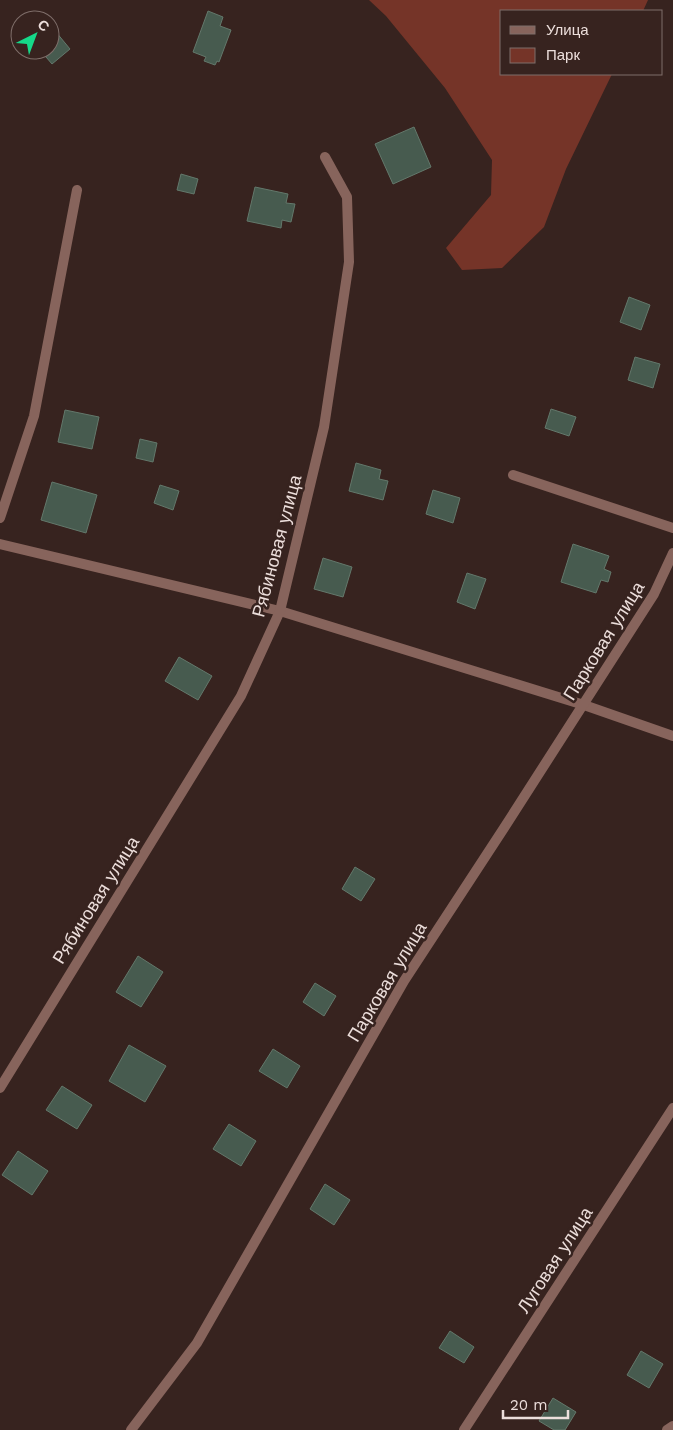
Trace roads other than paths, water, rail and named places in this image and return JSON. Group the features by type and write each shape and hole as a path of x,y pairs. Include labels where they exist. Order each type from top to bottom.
{"street":[{"name":"Рябиновая улица","path":"0,1088 241,696 280,611 324,427 350,262 348,197 325,157"},
{"path":"0,518 34,416 77,190"},
{"path":"513,475 673,528"},
{"path":"0,544 280,611 584,705 673,736"},
{"name":"Парковая улица","path":"132,1430 197,1343 404,981 654,594 673,554"},
{"name":"Луговая улица","path":"464,1430 673,1108"},
{"path":"667,1430 673,1426"}]}
